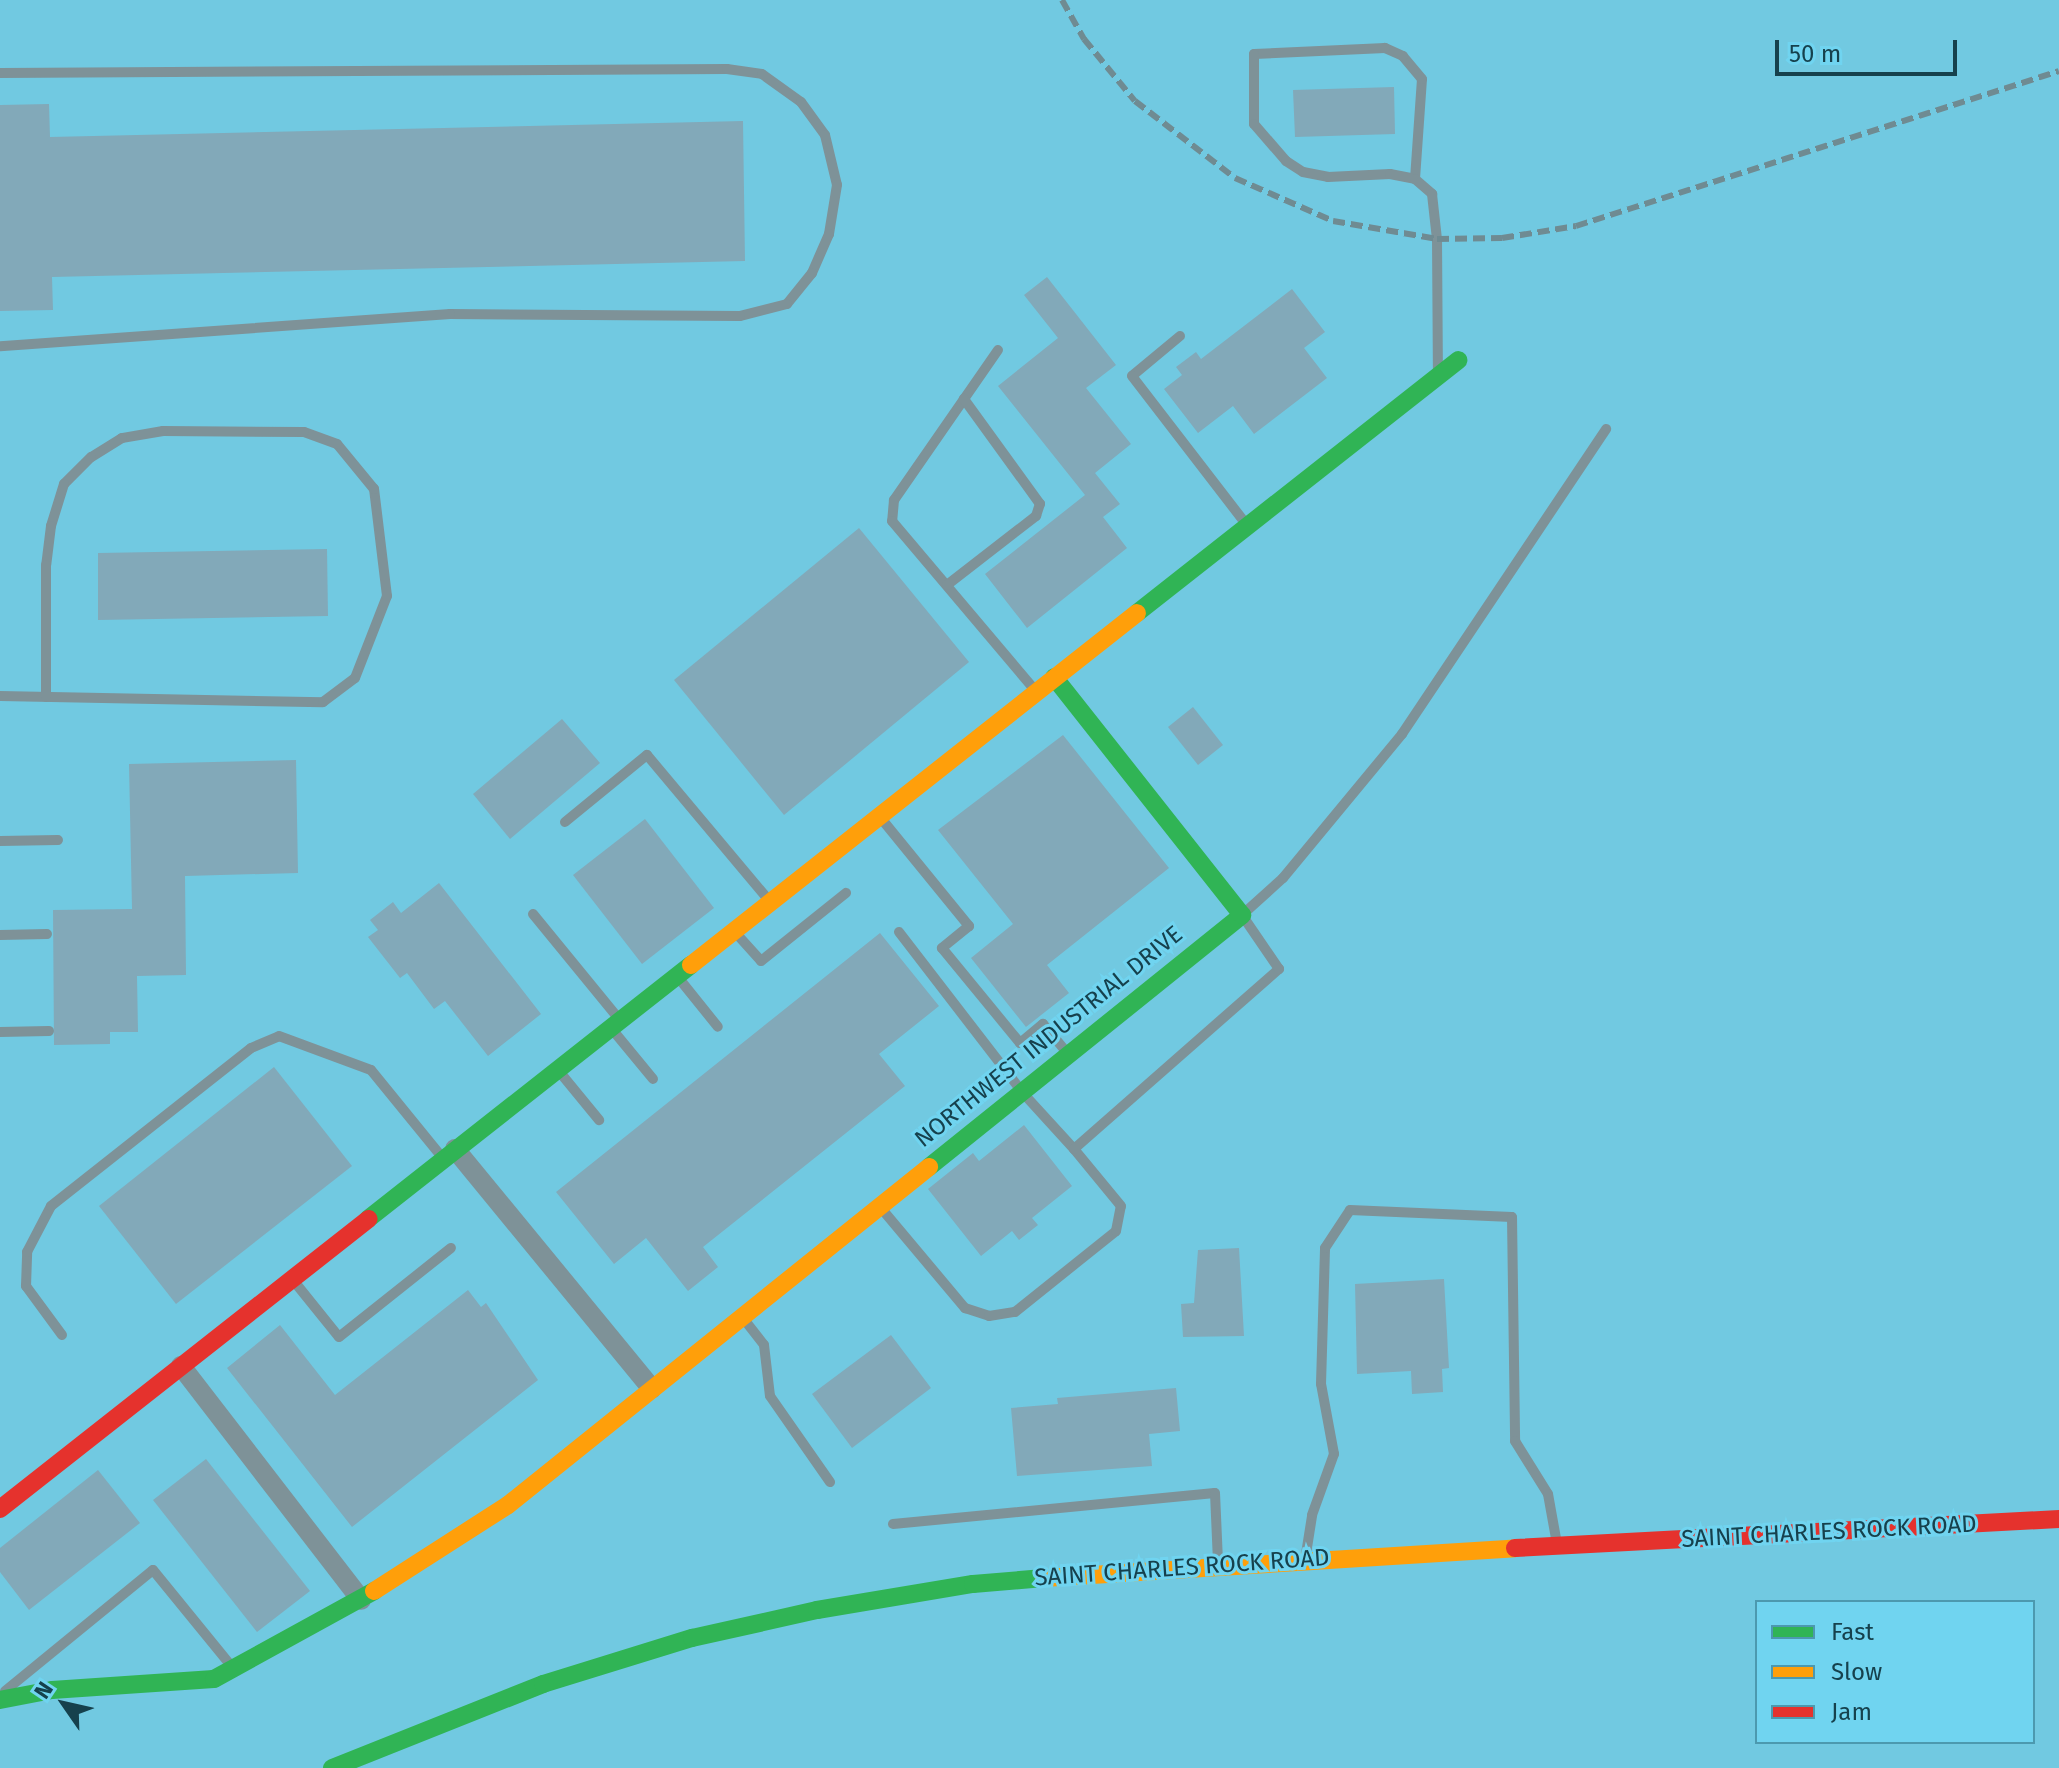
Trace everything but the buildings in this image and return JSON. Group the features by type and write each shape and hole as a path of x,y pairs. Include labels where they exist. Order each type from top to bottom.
{"street":[{"path":"0,1509 1458,360"},
{"path":"1054,677 1242,915"},
{"name":"NORTHWEST INDUSTRIAL DRIVE","path":"0,1697 52,1690 214,1679 361,1600 508,1505 1242,915"},
{"path":"449,1154 652,1389"},
{"path":"181,1366 361,1600"},
{"name":"SAINT CHARLES ROCK ROAD","path":"332,1768 543,1684 753,1623 973,1584 1218,1564 2059,1519"}],"lane":[{"path":"1415,179 1422,79 1403,56 1385,48 1254,54 1254,124 1286,161 1303,172 1328,177 1390,174 1415,179 1432,194 1437,239 1438,375"},
{"path":"0,73 727,69 762,74 801,102 825,135 837,185 829,234 812,273 787,304 740,316 450,314 0,346"},
{"path":"1180,336 1132,376 1247,525"},
{"path":"998,350 894,500 892,521 1036,691"},
{"path":"947,585 1036,516 1040,504 964,399"},
{"path":"1074,1149 1279,969 1242,915 1283,878 1402,734 1606,429"},
{"path":"0,696 46,697 323,702 355,678 387,596 374,489 337,444 304,432 163,431 122,438 91,457 64,484 51,526 46,565 46,697"},
{"path":"565,822 647,755 770,901"},
{"path":"878,815 969,926 942,948 1020,1043 1043,1024 1069,1055"},
{"path":"0,841 58,840"},
{"path":"733,930 761,961 846,893"},
{"path":"533,914 653,1079"},
{"path":"880,1206 965,1308 1006,1316 1120,1226 1121,1206 1022,1092 899,932"},
{"path":"0,935 47,934"},
{"path":"676,975 718,1027"},
{"path":"0,1032 49,1031"},
{"path":"62,1335 26,1286 27,1252 51,1206 251,1048 279,1036 371,1070 449,1154"},
{"path":"557,1069 599,1120"},
{"path":"1305,1560 1312,1515 1334,1454 1321,1384 1325,1248 1350,1210 1512,1217 1515,1441 1548,1494 1558,1547"},
{"path":"292,1279 339,1337 451,1248"},
{"path":"742,1316 764,1345 770,1396 830,1482"},
{"path":"893,1524 1215,1493 1218,1564"},
{"path":"0,1697 153,1570 234,1669"}],"shaded area":[{"path":"0,0 2059,0 2059,1768 0,1768"}],"railway":[{"path":"1062,0 1084,39 1135,101 1235,178 1333,221 1437,239 1502,238 1576,226 2059,71"}],"traffic: fast":[{"path":"1137,613 1458,360"},
{"path":"929,1167 1242,915 1054,677"},
{"path":"368,1219 691,965"},
{"path":"332,1768 543,1684 692,1638 817,1610 973,1584 1044,1578"},
{"path":"0,1700 52,1690 214,1679 374,1591"}],"traffic: slow":[{"path":"691,965 1137,613"},
{"path":"374,1591 508,1505 929,1167"},
{"path":"1044,1578 1515,1548"}],"traffic: jam":[{"path":"0,1509 368,1219"},
{"path":"1515,1548 2059,1519"}]}
